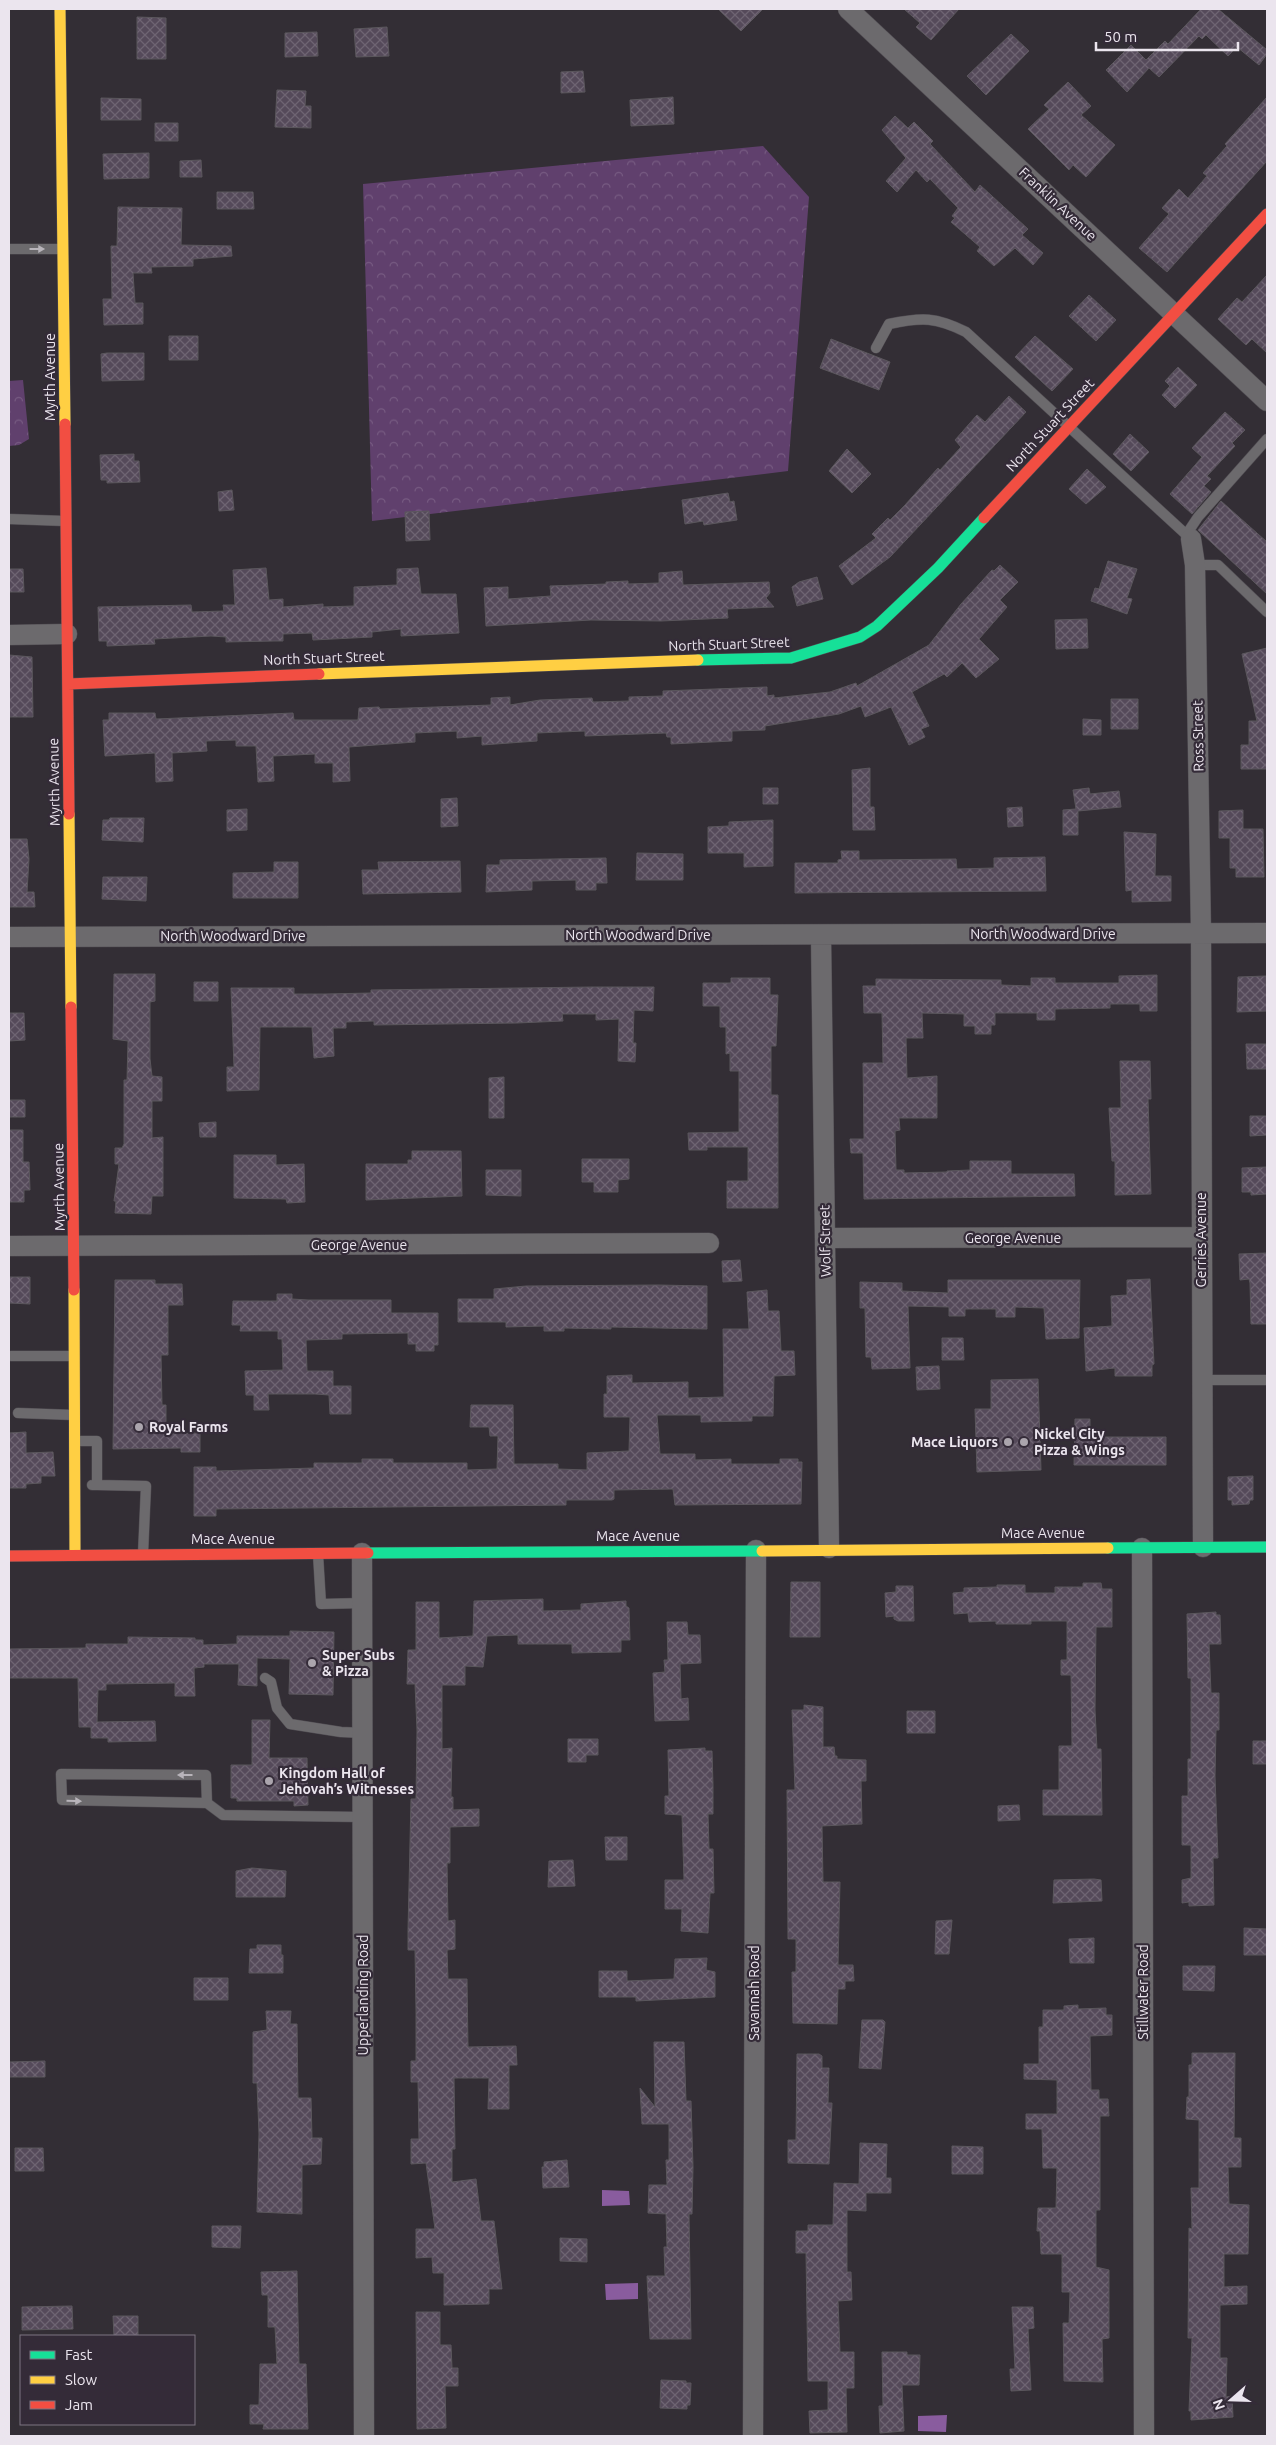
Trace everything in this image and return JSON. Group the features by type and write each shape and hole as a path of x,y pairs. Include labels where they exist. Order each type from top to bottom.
{"street":[{"name":"Myrth Avenue","path":"60,9 65,250 75,1555"},
{"name":"Franklin Avenue","path":"848,9 1267,400"},
{"name":"North Stuart Street","path":"68,684 599,663 791,658 819,652 860,637 894,612 944,561 1267,214"},
{"name":"Ross Street","path":"1191,539 1195,565 1201,934"},
{"path":"9,635 67,634"},
{"name":"North Woodward Drive","path":"9,937 1267,933"},
{"name":"Gerries Avenue","path":"1201,934 1202,1547"},
{"name":"Wolf Street","path":"821,935 829,1548"},
{"name":"George Avenue","path":"825,1238 1201,1237"},
{"name":"George Avenue","path":"9,1246 709,1243"},
{"name":"Mace Avenue","path":"9,1556 829,1548 1267,1547"},
{"name":"Stillwater Road","path":"1142,1548 1144,2436"},
{"name":"Savannah Road","path":"753,2436 756,1550"},
{"name":"Upperlanding Road","path":"362,1553 364,1733 364,2436"}],"lane":[{"path":"9,249 65,250"},
{"path":"876,348 889,324 908,320 942,320 966,332 1068,428 1191,539"},
{"path":"1191,539 1190,529 1198,517 1267,439"},
{"path":"9,519 66,521"},
{"path":"1195,565 1218,565 1267,612"},
{"path":"11,1356 74,1356"},
{"path":"1202,1380 1267,1380"},
{"path":"18,1413 75,1415"},
{"path":"75,1441 97,1441 97,1485"},
{"path":"75,1486 146,1486 143,1554"},
{"path":"318,1553 321,1604 363,1604"},
{"path":"265,1678 272,1682 277,1708 290,1724 341,1732 364,1733"},
{"path":"207,1803 206,1775 61,1774 62,1800 207,1803 223,1815 363,1817"}],"green space":[{"path":"763,146 809,197 788,471 372,521 363,184"},
{"path":"23,380 29,439 19,445 9,446 9,381"}],"shaded area":[{"path":"602,2190 629,2191 630,2205 602,2206"},
{"path":"638,2283 638,2299 606,2300 605,2284"},
{"path":"947,2415 946,2432 918,2431 918,2416"}],"building":[{"path":"718,9 763,9 741,31"},
{"path":"904,9 959,9 931,40 916,27 920,23"},
{"path":"1201,9 1218,9 1267,50 1267,54 1259,65 1237,47 1228,56 1206,35 1202,39 1199,36 1159,77 1149,68 1127,92 1106,70 1131,45 1146,60 1165,41 1168,44"},
{"path":"137,17 166,18 166,59 137,59"},
{"path":"387,27 389,56 356,57 354,29"},
{"path":"317,32 318,56 285,57 285,33"},
{"path":"1011,34 1029,51 986,95 967,76"},
{"path":"583,71 585,92 561,93 561,72"},
{"path":"1068,82 1091,106 1081,115 1115,145 1086,177 1073,165 1069,170 1028,129 1049,109 1044,105"},
{"path":"277,90 306,91 305,106 311,106 311,128 275,127"},
{"path":"673,97 674,124 631,126 630,100"},
{"path":"1267,97 1267,161 1167,272 1139,248 1169,214 1162,208 1179,189 1188,198 1207,176 1203,173 1227,146 1225,144"},
{"path":"101,98 141,99 141,120 101,120"},
{"path":"895,116 908,128 914,122 933,141 930,144 975,192 980,185 1028,229 1022,235 1043,253 1033,265 1015,248 994,266 977,251 980,247 951,222 955,218 952,216 958,208 930,179 927,182 916,170 897,192 886,181 906,158 882,130"},
{"path":"155,123 178,123 178,141 155,141"},
{"path":"149,153 149,178 104,179 103,154"},
{"path":"201,160 202,177 180,177 180,161"},
{"path":"217,192 253,192 254,209 217,209"},
{"path":"118,207 182,208 181,245 231,246 232,256 193,259 193,266 151,267 152,273 133,273 135,303 143,303 143,324 104,325 103,299 112,299 111,246 117,246"},
{"path":"1267,275 1267,353 1252,339 1246,345 1218,319 1237,298 1242,302"},
{"path":"1089,295 1116,320 1096,341 1069,316"},
{"path":"169,336 198,336 198,360 169,360"},
{"path":"1035,336 1073,369 1052,391 1015,357"},
{"path":"831,339 890,362 879,390 820,368"},
{"path":"144,353 144,380 102,381 101,354"},
{"path":"1178,367 1197,385 1175,408 1162,395 1170,386 1165,381"},
{"path":"1009,396 1026,412 890,557 852,585 839,566 876,538 872,534 905,505 938,468 940,470 961,447 955,440 977,415 985,422"},
{"path":"1225,412 1245,430 1232,443 1235,446 1207,476 1211,479 1204,486 1211,492 1192,514 1170,494 1202,457 1192,448"},
{"path":"1130,434 1149,452 1131,471 1113,454"},
{"path":"847,449 871,474 852,493 829,471"},
{"path":"134,454 134,461 139,461 140,482 107,483 107,480 101,480 100,455"},
{"path":"1087,469 1106,487 1086,504 1069,489"},
{"path":"232,490 234,510 219,511 218,492"},
{"path":"728,493 730,502 734,501 737,520 704,525 703,521 685,524 682,500"},
{"path":"1221,501 1267,542 1267,594 1198,530"},
{"path":"429,511 430,540 406,541 405,512"},
{"path":"1108,561 1137,569 1127,598 1132,599 1127,614 1091,601 1095,588 1099,589"},
{"path":"1000,565 1018,582 1000,600 1007,607 979,639 999,659 976,678 962,663 947,677 944,674 912,692 929,726 921,729 925,737 909,745 891,707 865,717 861,706 839,714 765,726 765,730 732,731 732,741 671,744 671,737 667,737 666,733 585,736 585,731 537,733 537,741 482,745 482,736 457,738 457,731 415,733 415,742 349,747 350,781 333,782 333,763 315,763 315,754 273,756 274,781 258,782 256,746 236,746 236,740 206,741 207,751 172,753 173,781 156,782 155,753 105,756 103,720 109,720 109,713 155,713 156,719 293,713 294,720 358,720 359,708 491,705 491,698 510,697 510,705 540,700 592,698 593,702 629,701 629,697 663,696 663,691 767,687 767,696 774,695 774,698 830,692 856,683 857,686 929,645 961,604 992,570 994,571"},
{"path":"266,568 269,600 283,599 283,607 323,604 323,607 354,606 354,587 397,585 397,569 418,568 421,594 456,594 459,633 401,636 401,629 372,632 372,637 313,640 312,633 283,634 283,641 226,642 226,637 211,636 154,639 155,644 107,646 107,641 99,641 98,607 191,605 192,612 224,611 223,605 235,605 233,570"},
{"path":"9,569 23,569 24,592 9,592"},
{"path":"682,571 683,585 769,582 770,593 766,598 774,607 727,609 728,618 661,621 591,620 486,626 484,588 508,587 508,599 551,596 550,586 606,584 606,582 628,581 628,584 659,583 659,573"},
{"path":"817,577 823,599 797,606 792,587 799,582"},
{"path":"1087,619 1088,648 1056,649 1055,620"},
{"path":"1267,648 1267,769 1241,769 1241,745 1249,745 1249,721 1257,721 1242,654"},
{"path":"9,655 32,657 33,717 9,717"},
{"path":"1111,699 1138,699 1138,729 1111,729"},
{"path":"1083,719 1101,720 1101,735 1083,735"},
{"path":"870,768 870,807 874,807 875,830 853,830 852,770"},
{"path":"763,788 778,788 778,804 763,804"},
{"path":"1089,788 1090,794 1119,791 1121,807 1078,811 1078,835 1063,835 1063,810 1076,809 1073,790"},
{"path":"457,798 458,826 441,827 441,799"},
{"path":"1022,807 1023,826 1008,827 1007,808"},
{"path":"247,809 247,830 227,831 227,810"},
{"path":"1243,810 1243,829 1263,829 1264,877 1236,877 1236,868 1230,868 1230,838 1219,838 1219,811"},
{"path":"110,818 144,818 143,842 102,840 103,820 109,820"},
{"path":"773,820 773,866 744,867 744,853 708,853 708,827 729,826 729,822"},
{"path":"1124,832 1156,834 1155,876 1171,876 1171,901 1132,902 1132,890 1126,891"},
{"path":"9,839 27,839 29,859 27,892 34,892 35,907 9,907"},
{"path":"841,851 859,851 859,860 956,859 957,869 994,868 994,858 1045,857 1046,891 795,893 795,863 838,863 838,860 842,859"},
{"path":"637,853 683,854 683,880 636,880"},
{"path":"606,858 607,883 596,883 596,890 576,890 576,880 532,881 532,890 486,892 487,865 500,865 500,860"},
{"path":"460,861 461,892 363,894 362,870 379,870 378,862"},
{"path":"274,862 298,862 298,898 233,898 233,873 274,872"},
{"path":"103,877 147,877 146,901 102,899"},
{"path":"114,974 155,974 155,1001 150,1002 150,1059 152,1076 162,1077 162,1101 152,1101 152,1138 163,1137 163,1196 152,1196 151,1214 115,1213 116,1201 114,1201 119,1164 115,1164 115,1148 122,1148 124,1144 124,1080 127,1080 128,1041 113,1039"},
{"path":"1157,975 1157,1011 1140,1011 1140,1004 1110,1004 1110,1008 1055,1009 1055,1020 1037,1020 1037,1013 995,1013 995,1025 991,1025 991,1034 975,1034 975,1026 964,1026 964,1014 922,1013 923,1038 906,1038 907,1078 937,1076 937,1118 899,1118 900,1130 895,1131 896,1170 904,1170 904,1173 947,1172 970,1170 970,1161 1011,1161 1011,1174 1074,1174 1075,1196 864,1199 863,1153 851,1153 850,1139 864,1139 863,1063 883,1063 882,1013 864,1013 863,986 876,986 876,979 1001,980 1001,985 1031,986 1031,978 1055,978 1055,983 1119,983 1119,976"},
{"path":"1266,976 1267,1011 1237,1012 1238,977"},
{"path":"731,978 770,978 770,995 778,995 776,1046 771,1046 771,1095 778,1095 778,1208 727,1208 727,1181 748,1181 748,1147 707,1147 707,1150 689,1150 688,1133 739,1132 739,1071 730,1071 730,1053 726,1054 726,1027 720,1027 720,1006 703,1006 703,983 731,983"},
{"path":"194,982 218,982 218,1001 194,1001"},
{"path":"654,987 653,1011 634,1010 633,1043 636,1043 635,1062 618,1061 619,1019 596,1020 596,1014 562,1014 563,1021 517,1023 374,1025 374,1021 346,1022 346,1028 333,1028 334,1056 314,1058 312,1027 260,1027 259,1090 227,1091 227,1067 234,1067 231,988 294,988 294,994 325,994 371,993 371,990"},
{"path":"9,1013 24,1013 25,1040 9,1041"},
{"path":"1246,1044 1266,1044 1267,1069 1247,1069"},
{"path":"1120,1061 1150,1061 1151,1099 1148,1099 1151,1194 1115,1195 1115,1161 1112,1161 1109,1108 1121,1108"},
{"path":"504,1077 504,1118 489,1118 489,1078"},
{"path":"9,1100 25,1100 25,1117 9,1117"},
{"path":"1250,1116 1267,1116 1267,1135 1250,1136"},
{"path":"216,1122 216,1137 200,1137 199,1123"},
{"path":"9,1130 23,1130 23,1162 29,1162 30,1190 24,1190 24,1202 9,1202"},
{"path":"412,1151 461,1151 462,1196 366,1200 366,1164 408,1164 408,1160 412,1160"},
{"path":"234,1155 276,1155 276,1165 304,1164 305,1202 287,1203 286,1199 234,1198"},
{"path":"582,1159 629,1159 629,1179 618,1180 618,1192 594,1192 594,1182 582,1182"},
{"path":"1267,1167 1267,1194 1251,1195 1251,1192 1242,1192 1242,1168"},
{"path":"486,1170 521,1170 521,1196 486,1195"},
{"path":"1267,1253 1267,1324 1251,1324 1250,1283 1249,1279 1240,1280 1239,1254"},
{"path":"740,1260 742,1281 723,1282 722,1261"},
{"path":"9,1277 30,1277 30,1304 9,1303"},
{"path":"1150,1279 1154,1364 1152,1365 1152,1376 1115,1376 1115,1368 1086,1371 1084,1328 1112,1326 1111,1296 1127,1295 1127,1280"},
{"path":"115,1280 155,1280 155,1284 182,1284 183,1305 168,1305 168,1355 161,1355 162,1405 166,1405 166,1434 200,1433 200,1452 181,1452 181,1448 113,1449"},
{"path":"948,1280 1080,1280 1079,1338 1046,1339 1044,1308 1015,1307 1015,1317 996,1317 996,1309 965,1309 965,1316 949,1316 949,1307 908,1306 910,1368 872,1369 871,1357 866,1357 865,1308 860,1308 860,1282 902,1283 902,1291 948,1293"},
{"path":"526,1286 707,1286 707,1329 611,1327 611,1329 564,1328 564,1331 544,1331 544,1326 506,1327 506,1322 458,1322 458,1299 494,1299 494,1289"},
{"path":"767,1290 768,1311 779,1311 781,1351 794,1351 795,1375 774,1376 773,1416 752,1416 752,1421 701,1422 701,1415 657,1415 660,1454 695,1454 695,1460 731,1459 731,1464 780,1464 780,1459 798,1459 798,1462 802,1462 801,1504 675,1505 673,1489 614,1490 614,1499 612,1500 566,1500 566,1505 216,1509 216,1516 194,1516 194,1467 216,1467 216,1471 314,1468 314,1463 362,1463 362,1459 393,1459 393,1463 467,1463 467,1470 497,1469 498,1436 490,1436 489,1427 470,1427 471,1405 513,1405 514,1464 558,1464 558,1469 587,1470 587,1453 629,1451 630,1417 604,1417 604,1394 607,1394 607,1376 632,1375 632,1383 688,1382 688,1398 724,1397 723,1329 749,1329 747,1292"},
{"path":"277,1294 292,1294 292,1299 308,1300 391,1300 391,1313 438,1313 438,1345 434,1345 434,1351 416,1351 416,1344 408,1344 408,1333 342,1334 342,1339 306,1340 307,1371 333,1371 333,1386 351,1386 351,1414 330,1414 329,1395 315,1394 268,1394 269,1410 254,1410 254,1395 246,1395 245,1371 283,1370 282,1339 278,1339 278,1331 240,1331 241,1325 232,1325 233,1301 277,1301"},
{"path":"942,1338 963,1338 964,1360 942,1360"},
{"path":"939,1366 940,1389 917,1390 916,1367"},
{"path":"1038,1379 1041,1470 977,1472 975,1409 991,1409 991,1380"},
{"path":"1075,1419 1090,1419 1090,1437 1166,1437 1166,1465 1074,1465"},
{"path":"26,1432 26,1453 53,1452 55,1476 41,1476 41,1483 26,1484 26,1488 9,1488 9,1433"},
{"path":"1253,1476 1253,1500 1250,1500 1249,1504 1232,1505 1232,1500 1228,1500 1228,1477"},
{"path":"791,1582 820,1582 820,1637 790,1637"},
{"path":"1083,1583 1101,1583 1102,1589 1112,1589 1112,1627 1096,1627 1095,1710 1097,1749 1101,1749 1102,1815 1043,1815 1043,1790 1059,1790 1059,1746 1072,1746 1071,1675 1061,1675 1061,1660 1067,1660 1067,1621 1031,1621 1031,1624 996,1624 996,1621 969,1622 968,1613 954,1614 953,1593 964,1592 964,1588 1025,1585 1025,1593 1055,1593 1055,1587 1083,1587"},
{"path":"896,1586 913,1586 914,1621 898,1621 894,1619 894,1616 886,1617 885,1593 896,1592"},
{"path":"543,1599 543,1611 581,1610 581,1604 626,1601 626,1606 629,1608 630,1640 621,1640 621,1652 572,1653 572,1644 518,1644 518,1635 487,1636 483,1667 465,1666 465,1685 442,1685 442,1749 452,1748 451,1797 453,1797 453,1810 479,1809 479,1826 450,1827 450,1863 447,1863 448,1921 455,1920 455,1949 447,1950 448,1979 467,1979 468,2047 516,2046 517,2065 509,2065 509,2109 488,2109 489,2078 454,2078 455,2149 452,2149 452,2182 476,2179 481,2221 494,2221 502,2289 489,2289 489,2304 444,2305 444,2273 433,2273 432,2257 416,2258 416,2229 435,2229 426,2163 411,2164 411,2139 419,2139 418,2082 411,2082 411,2061 416,2061 415,1950 408,1950 411,1799 416,1799 417,1730 415,1684 407,1684 408,1650 416,1650 416,1602 439,1602 439,1638 473,1636 474,1601"},
{"path":"1216,1612 1216,1615 1220,1615 1221,1644 1209,1644 1211,1693 1219,1693 1219,1730 1216,1730 1215,1776 1218,1858 1213,1858 1214,1905 1189,1906 1189,1902 1182,1903 1182,1880 1191,1878 1191,1845 1182,1845 1182,1796 1188,1796 1188,1759 1191,1759 1191,1678 1188,1678 1187,1614"},
{"path":"667,1622 687,1622 688,1635 700,1635 701,1663 680,1664 681,1699 688,1698 689,1720 655,1721 653,1673 665,1672 664,1660 668,1660"},
{"path":"290,1631 334,1632 333,1695 289,1694 290,1659 257,1658 257,1686 238,1685 239,1664 204,1664 204,1667 194,1668 195,1696 175,1696 175,1683 106,1684 106,1690 98,1690 97,1722 155,1721 156,1741 108,1742 108,1738 91,1738 91,1727 79,1727 78,1678 9,1678 9,1649 86,1648 86,1644 128,1644 128,1637 195,1638 195,1640 203,1640 203,1645 237,1644 237,1636 290,1636"},
{"path":"804,1705 823,1707 823,1747 834,1747 837,1759 866,1760 866,1781 861,1781 862,1824 822,1826 823,1882 840,1882 838,1965 853,1965 854,1981 845,1981 845,1989 838,1989 837,2024 793,2023 792,1972 796,1972 796,1939 788,1939 787,1790 795,1790 792,1710 804,1710"},
{"path":"907,1711 935,1711 935,1733 907,1733"},
{"name":"Kingdom Hall of Jehovah’s Witnesses","path":"252,1720 270,1720 269,1758 307,1758 308,1805 294,1806 294,1801 237,1801 237,1798 231,1798 231,1765 252,1765"},
{"path":"568,1739 598,1739 598,1755 586,1755 586,1762 568,1762"},
{"path":"1253,1741 1267,1741 1267,1764 1253,1764"},
{"path":"705,1748 705,1751 712,1751 713,1785 713,1814 708,1814 709,1849 713,1849 714,1893 710,1893 708,1933 681,1931 682,1909 665,1909 665,1880 684,1880 682,1815 665,1814 665,1796 669,1796 668,1750"},
{"path":"1019,1805 1020,1820 998,1821 998,1806"},
{"path":"605,1837 627,1837 627,1860 606,1860"},
{"path":"573,1860 575,1886 548,1887 549,1861"},
{"path":"252,1868 286,1871 285,1897 236,1897 236,1871"},
{"path":"1054,1880 1101,1880 1102,1901 1053,1903"},
{"path":"952,1920 949,1954 935,1954 936,1921"},
{"path":"1244,1928 1267,1929 1267,1955 1244,1955"},
{"path":"1094,1938 1094,1963 1070,1963 1069,1939"},
{"path":"257,1945 281,1945 283,1973 249,1973 250,1949 257,1949"},
{"path":"707,1958 706,1970 715,1972 715,1997 636,2001 636,1997 599,1997 599,1971 627,1971 627,1981 674,1979 675,1959"},
{"path":"1183,1966 1215,1966 1214,1991 1183,1990"},
{"path":"194,1978 228,1978 228,2000 194,2000"},
{"path":"1078,2005 1078,2009 1106,2008 1106,2015 1112,2015 1112,2035 1090,2036 1091,2090 1099,2090 1099,2099 1108,2099 1109,2116 1100,2116 1100,2210 1096,2210 1096,2267 1109,2270 1109,2338 1102,2339 1103,2382 1064,2381 1063,2323 1069,2323 1070,2292 1062,2292 1062,2254 1041,2254 1040,2231 1037,2231 1038,2208 1056,2208 1057,2168 1043,2168 1042,2129 1026,2129 1026,2114 1057,2114 1057,2080 1024,2079 1024,2064 1039,2064 1039,2027 1043,2027 1043,2010 1064,2010 1064,2006"},
{"path":"266,2011 291,2011 290,2024 297,2024 298,2098 311,2098 312,2138 322,2138 321,2164 302,2165 302,2214 257,2212 259,2134 257,2083 253,2083 253,2032 267,2030"},
{"path":"862,2020 883,2020 885,2022 881,2069 859,2068"},
{"path":"654,2042 684,2042 686,2101 691,2101 693,2167 692,2214 689,2214 691,2339 650,2339 647,2276 665,2276 664,2247 667,2247 666,2214 648,2213 649,2185 667,2185 666,2160 669,2160 669,2124 642,2124 640,2088 655,2107"},
{"path":"1192,2053 1235,2053 1234,2138 1241,2138 1241,2167 1228,2167 1229,2204 1249,2205 1248,2254 1224,2254 1224,2287 1247,2286 1247,2304 1220,2305 1220,2358 1227,2358 1226,2397 1232,2396 1233,2417 1191,2420 1191,2411 1189,2411 1192,2338 1188,2338 1189,2228 1192,2229 1191,2188 1199,2188 1199,2120 1186,2119 1187,2097 1189,2097 1189,2065 1192,2065"},
{"path":"797,2054 819,2054 822,2056 822,2068 829,2068 828,2103 832,2103 829,2164 788,2163 788,2140 796,2140"},
{"path":"45,2061 45,2077 9,2077 9,2062"},
{"path":"860,2143 887,2144 886,2178 891,2178 891,2193 866,2193 866,2211 847,2210 847,2272 851,2272 852,2300 838,2301 840,2352 854,2352 854,2388 846,2388 847,2432 810,2433 809,2411 828,2410 828,2381 808,2381 806,2253 796,2253 796,2231 808,2231 808,2225 833,2225 834,2183 859,2184"},
{"path":"952,2146 983,2147 983,2174 952,2174"},
{"path":"15,2148 43,2148 44,2171 15,2171"},
{"path":"567,2160 569,2187 543,2188 542,2167 544,2167 544,2162"},
{"path":"212,2226 241,2226 240,2248 212,2247"},
{"path":"560,2238 587,2239 587,2262 560,2261"},
{"path":"297,2271 299,2364 306,2364 308,2429 263,2429 264,2424 250,2424 250,2405 259,2405 260,2364 277,2364 275,2327 268,2327 268,2295 262,2295 261,2272"},
{"path":"72,2306 73,2329 22,2330 22,2307"},
{"path":"1012,2307 1033,2307 1034,2328 1028,2329 1031,2390 1011,2391 1010,2369 1015,2369"},
{"path":"416,2312 440,2312 440,2345 451,2345 452,2368 458,2368 458,2386 445,2386 446,2428 417,2429"},
{"path":"113,2316 138,2316 138,2335 114,2335"},
{"path":"882,2352 907,2352 907,2355 920,2355 919,2385 902,2385 904,2431 880,2433 879,2406 883,2406"},
{"path":"661,2380 691,2383 690,2405 687,2405 687,2409 660,2408"}],"traffic: fast":[{"path":"698,660 791,658 860,637 877,626 938,568 984,518"},
{"path":"1108,1548 1267,1547"},
{"path":"368,1553 762,1551"}],"traffic: slow":[{"path":"60,9 65,424"},
{"path":"319,674 698,660"},
{"path":"69,814 71,1007"},
{"path":"74,1290 75,1555"},
{"path":"762,1551 1108,1548"}],"traffic: jam":[{"path":"984,518 1267,214"},
{"path":"65,424 69,814"},
{"path":"68,684 319,674"},
{"path":"71,1007 74,1290"},
{"path":"9,1556 368,1553"}],"place":[{"name":"Royal Farms","path":"139,1427"},
{"name":"Mace Liquors","path":"1008,1442"},
{"name":"Nickel City Pizza & Wings","path":"1024,1442"},
{"name":"Super Subs & Pizza","path":"312,1663"},
{"name":"Kingdom Hall of Jehovah’s Witnesses","path":"269,1781"}]}
